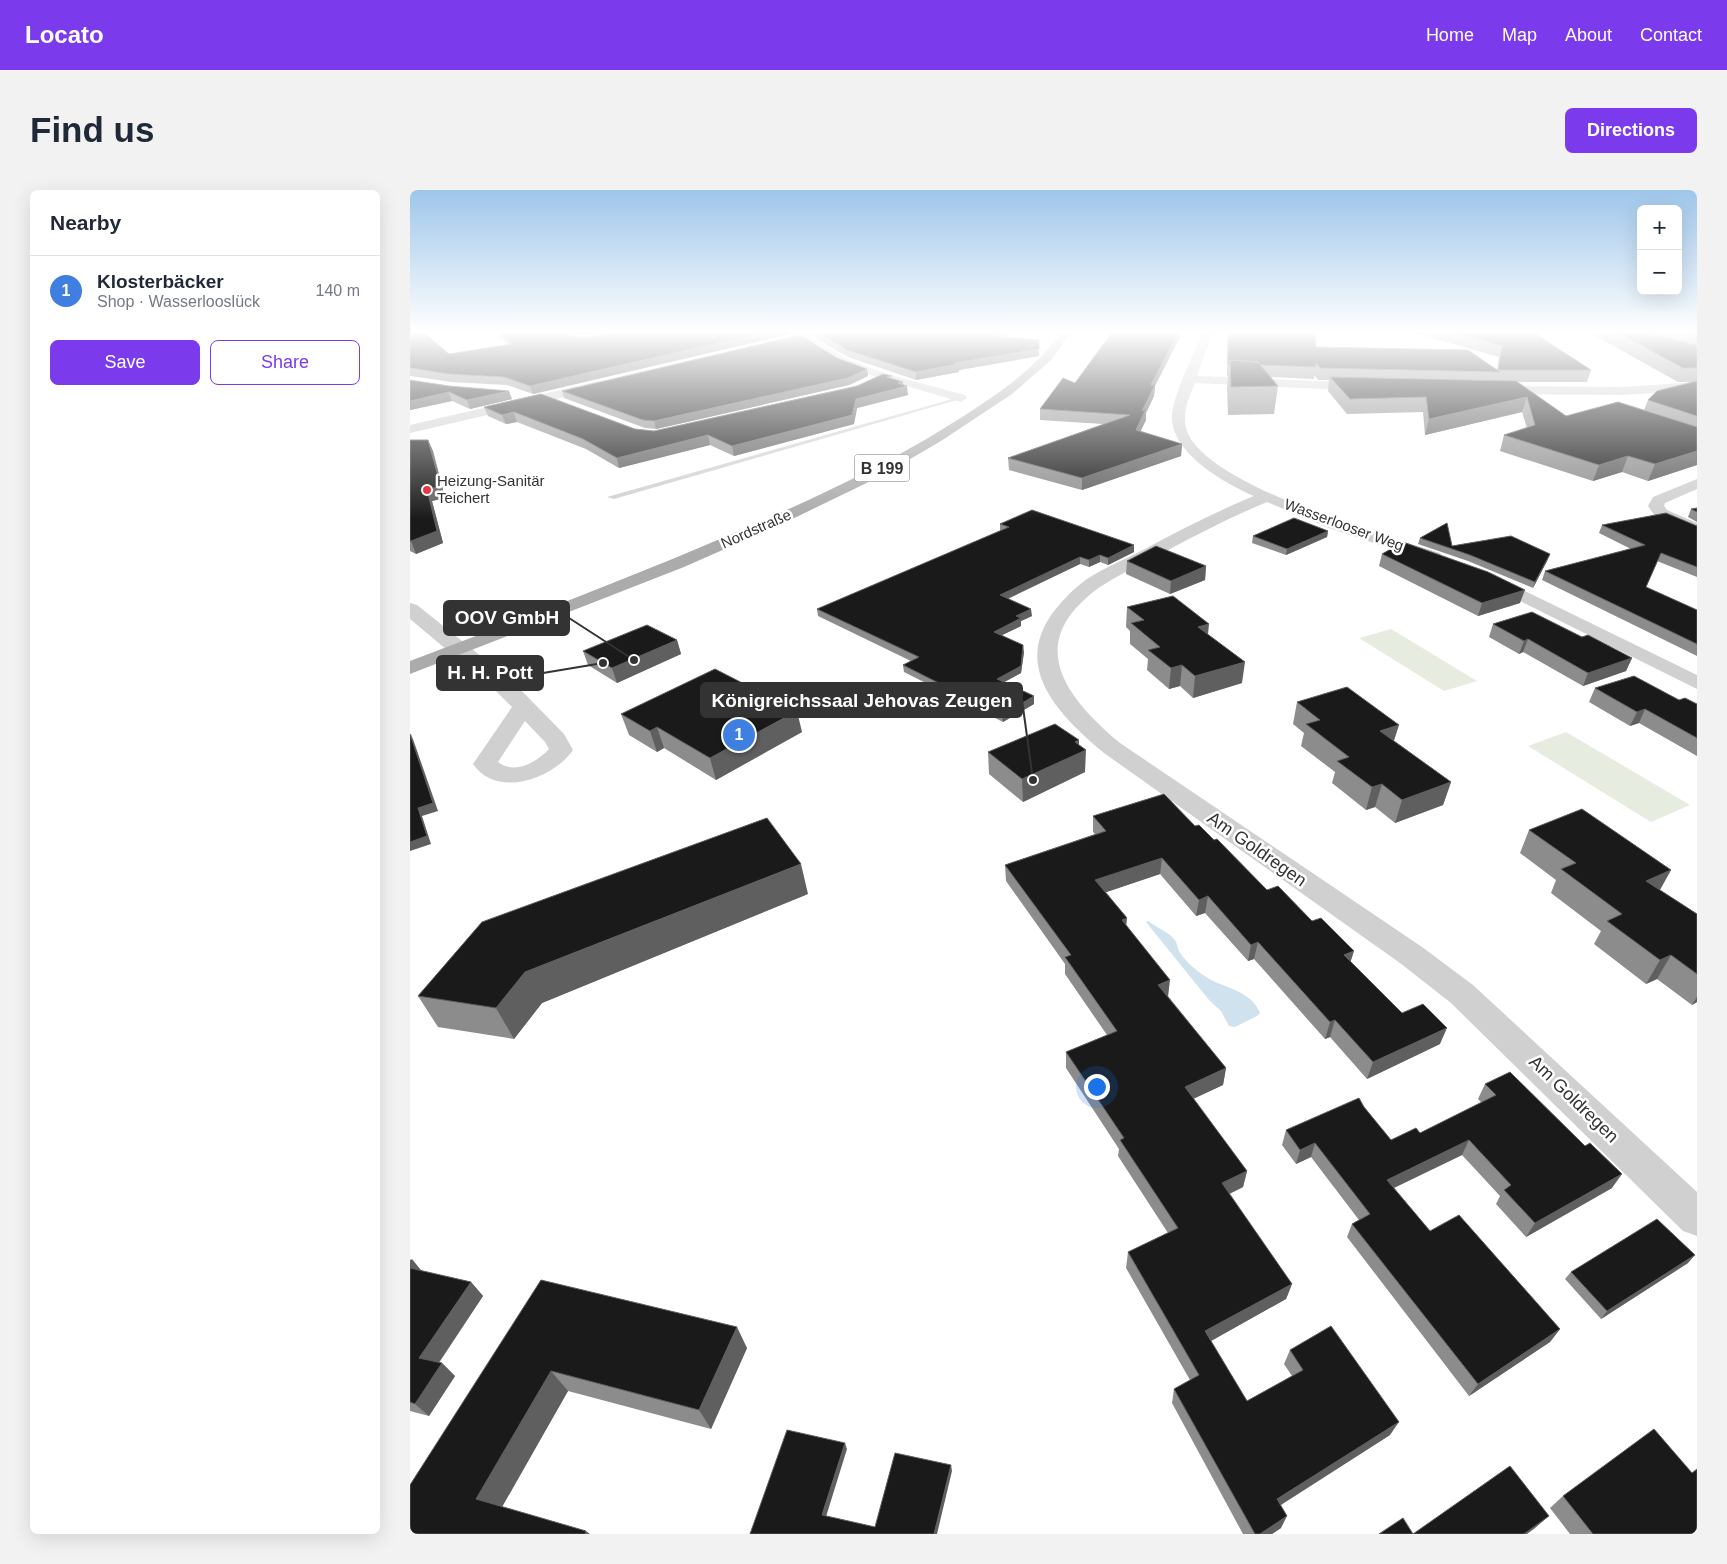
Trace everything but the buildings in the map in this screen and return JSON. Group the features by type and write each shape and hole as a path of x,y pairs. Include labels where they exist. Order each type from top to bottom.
{"main road":[{"name":"Nordstraße","path":"410,668 680,562 762,527 942,436 1003,394"}],"street":[{"path":"518,394 572,407"},
{"path":"410,428 558,394"},
{"path":"946,394 961,398"},
{"name":"Wasserlooser Weg","path":"1185,394 1178,418 1182,433 1190,446 1208,462 1244,486 1304,513 1450,563"},
{"path":"1588,394 1600,402"},
{"path":"1697,484 1659,500 1656,506 1662,513 1697,529"},
{"name":"Am Goldregen","path":"1266,497 1188,533 1111,573 1087,588 1061,613 1049,633 1045,652 1047,667 1056,689 1093,733 1112,748 1411,955 1462,994 1532,1058 1697,1218"},
{"path":"1474,572 1536,600 1697,683"},
{"path":"410,609 503,685 524,706"}],"lane":[{"path":"611,497 961,398"}],"shaded area":[{"path":"1391,629 1477,681 1444,691 1359,638"},
{"path":"1566,732 1690,805 1651,822 1528,746"}],"water":[{"path":"1148,921 1174,939 1180,953 1196,969 1213,981 1243,994 1256,1005 1260,1013 1235,1027 1229,1026 1221,1011 1209,1000 1146,922"}],"place":[{"name":"Heizung-Sanitär Teichert","path":"427,490"},
{"name":"OOV GmbH","path":"634,660"},
{"name":"H. H. Pott","path":"603,663"},
{"name":"Klosterbäcker","path":"739,735"},
{"name":"Königreichssaal Jehovas Zeugen","path":"1033,780"}]}
